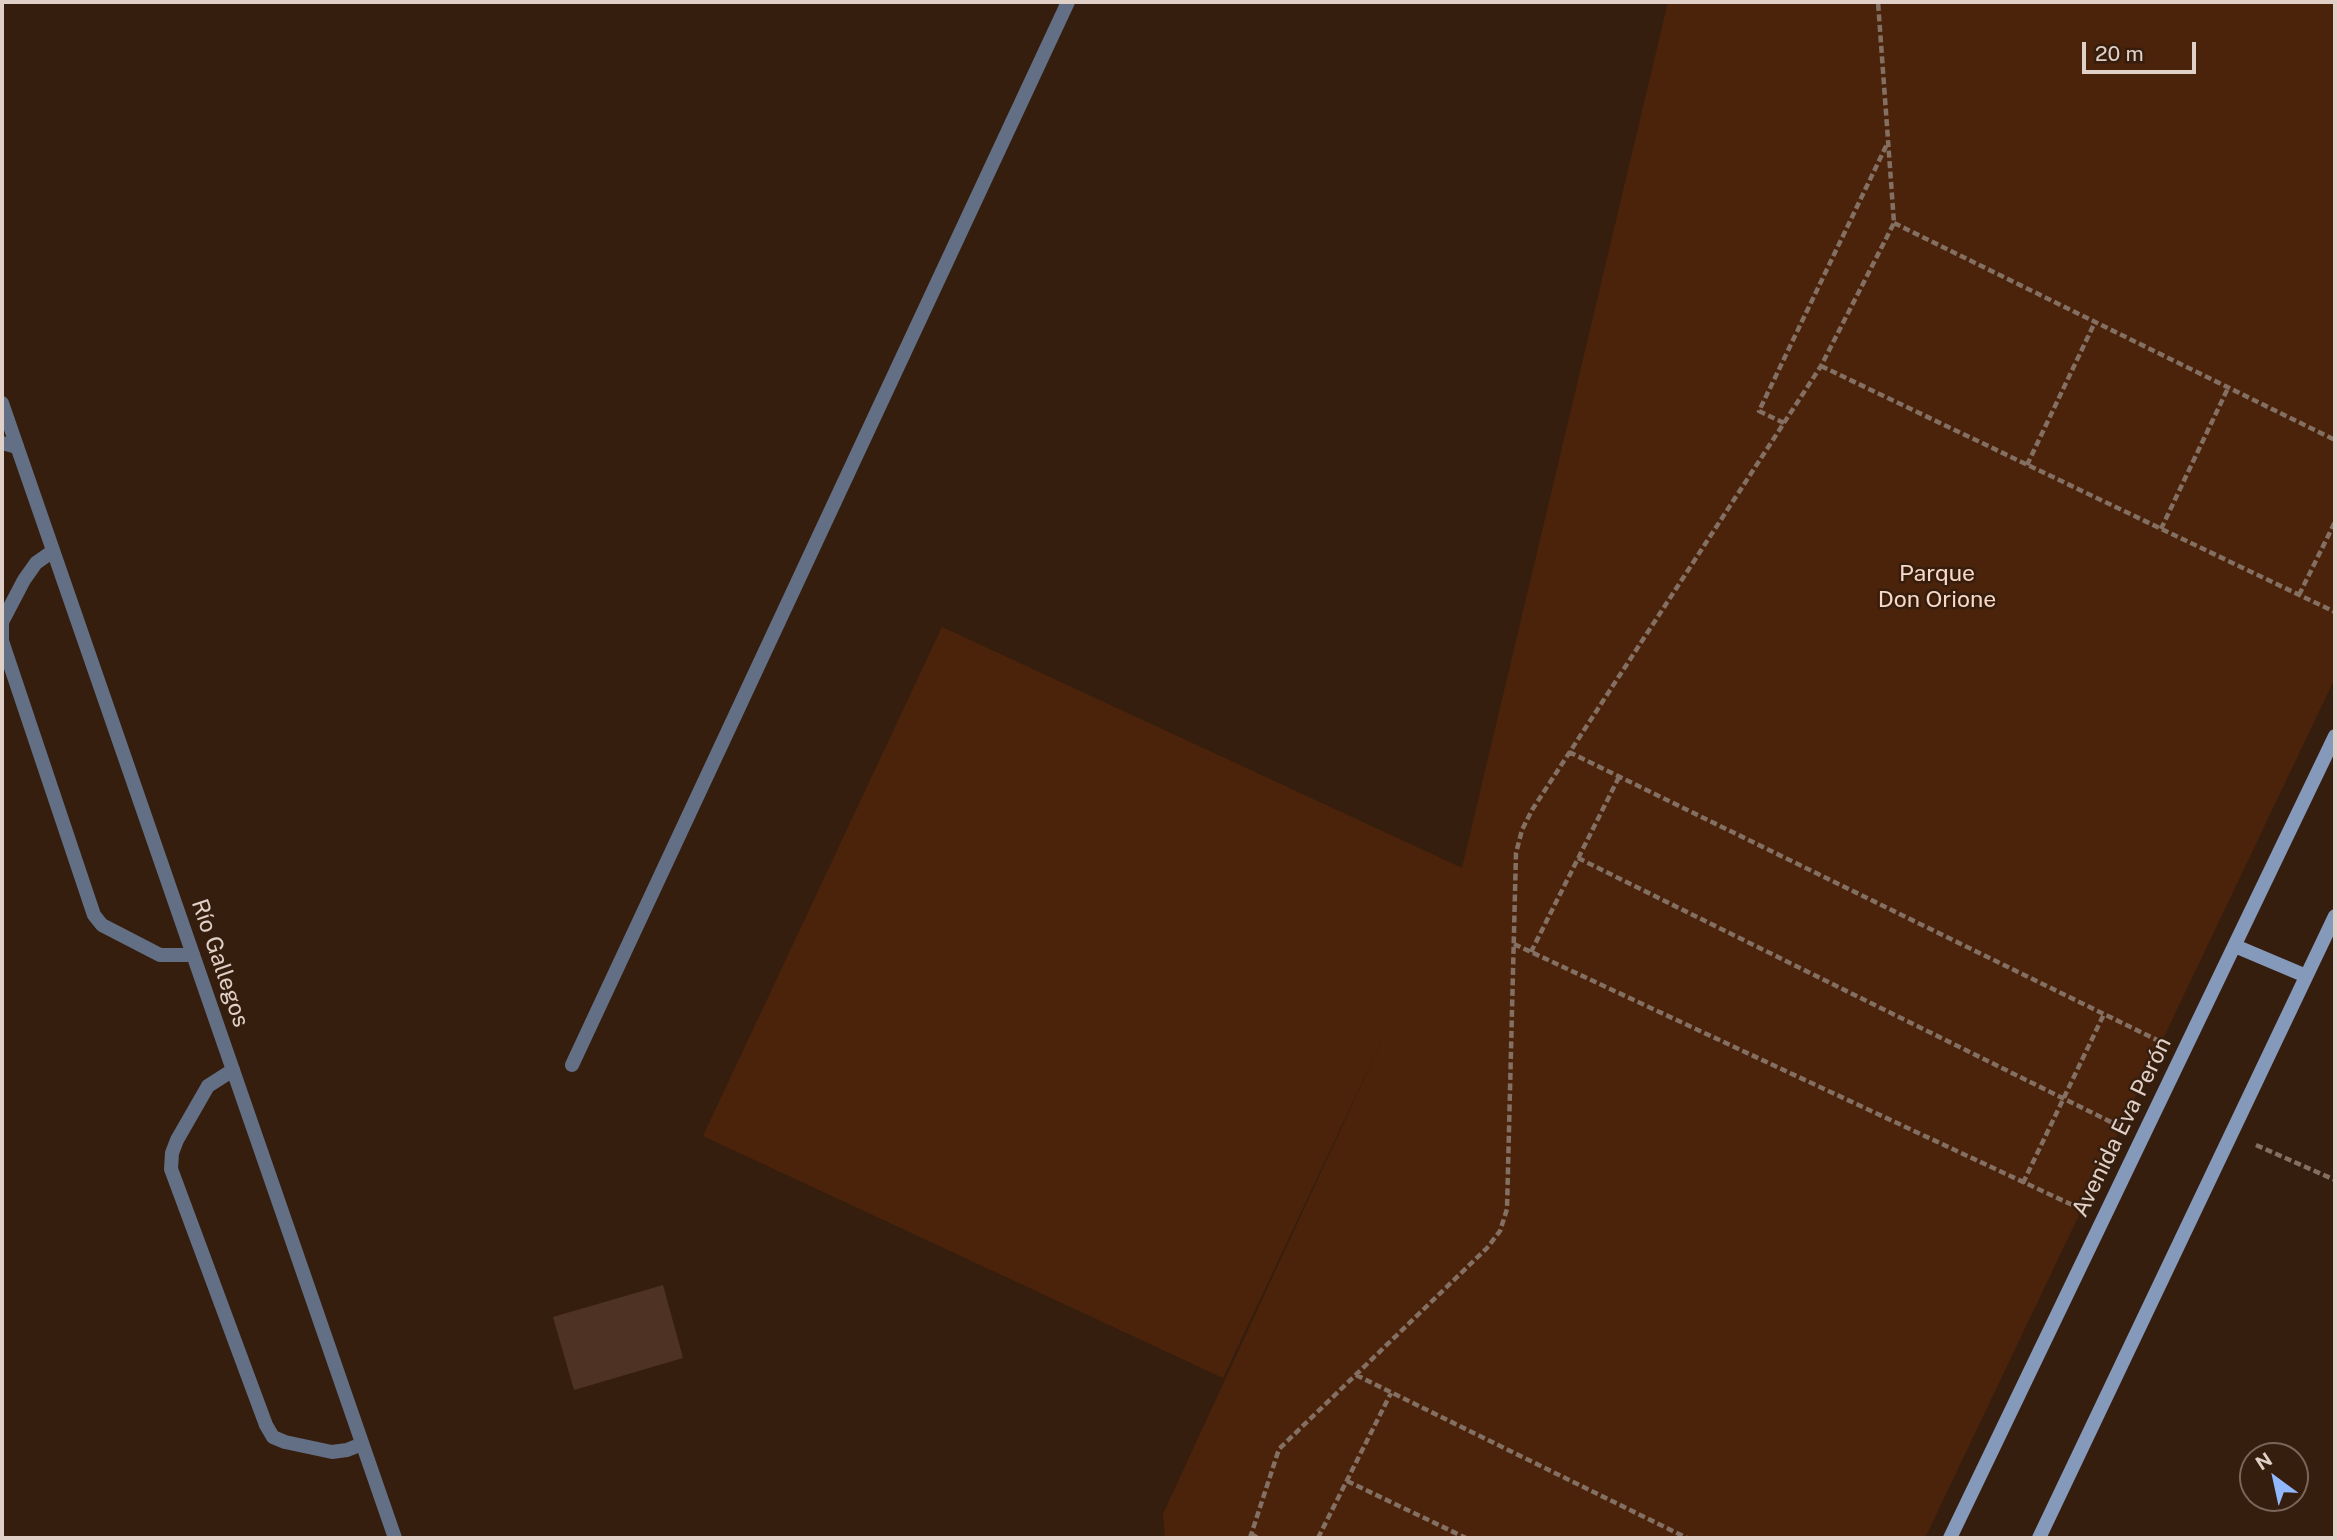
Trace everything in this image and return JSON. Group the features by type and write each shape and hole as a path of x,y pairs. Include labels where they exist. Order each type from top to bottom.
{"main road":[{"name":"Avenida Eva Perón","path":"1950,1538 2335,736"},
{"path":"2039,1538 2335,916"},
{"path":"2235,946 2306,976"}],"street":[{"path":"572,1065 1068,2"},
{"name":"Río Gallegos","path":"2,403 395,1538"},
{"path":"2,443 17,447"},
{"path":"53,551 36,563 24,580 2,622 2,641 94,915 102,925 160,955 193,955"},
{"path":"233,1070 208,1086 177,1140 172,1153 172,1169 266,1425 273,1437 332,1452 362,1444"}],"path":[{"path":"1258,1538 1250,1536 1279,1449 1487,1248 1500,1231 1507,1209 1516,853 1522,830 1569,752 1821,366 1894,223 1878,2"},
{"path":"1784,423 1759,411 1888,141"},
{"path":"1894,223 2335,440"},
{"path":"2027,465 2095,322"},
{"path":"1821,366 2335,612"},
{"path":"2161,529 2228,387"},
{"path":"2299,594 2335,525"},
{"path":"1569,752 2182,1053"},
{"path":"1531,952 1619,777"},
{"path":"1578,858 2142,1137"},
{"path":"1514,944 2102,1220"},
{"path":"2023,1183 2104,1014"},
{"path":"2231,1134 2335,1180"},
{"path":"1356,1375 1687,1538"},
{"path":"1318,1538 1391,1393"},
{"path":"1347,1480 1466,1538"}],"green space":[{"name":"Parque Don Orione","path":"1668,2 2335,2 2335,678 1925,1538 1165,1538 1163,1514 1390,1023 1223,1378 703,1136 942,627 1462,868"}],"building":[{"path":"663,1285 683,1358 574,1390 553,1317"}]}
